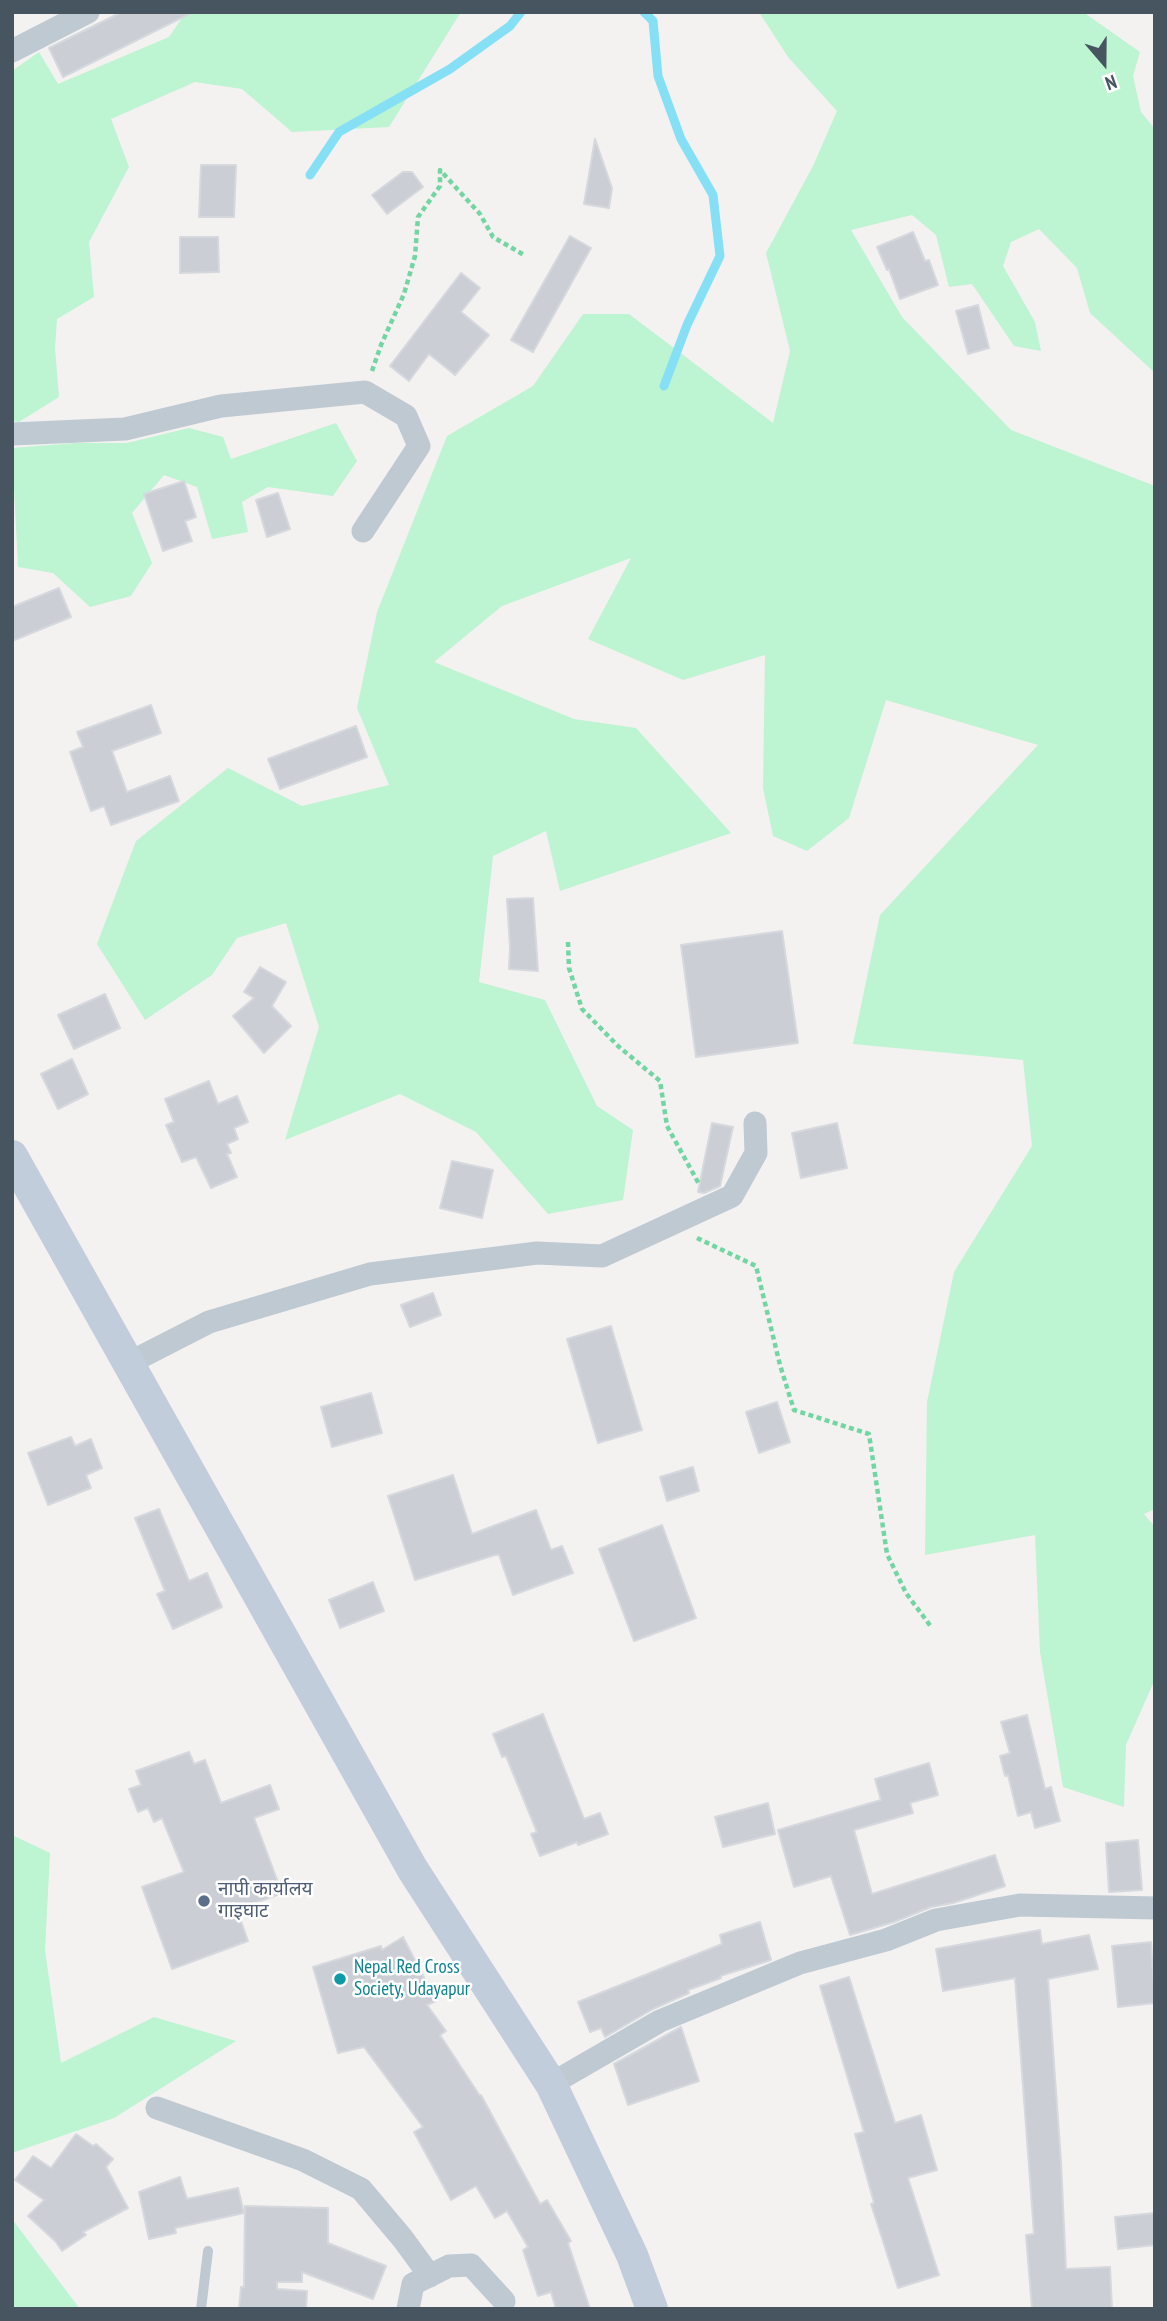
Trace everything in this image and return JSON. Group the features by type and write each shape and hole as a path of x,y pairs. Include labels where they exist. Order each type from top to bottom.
{"main road":[{"path":"12,1156 413,1870 551,2084 632,2255 652,2309"}],"street":[{"path":"12,51 88,12"},
{"path":"12,434 125,429 221,406 365,392 406,416 419,446 363,531"},
{"path":"130,1363 209,1322 370,1275 537,1253 602,1256 732,1196 756,1153 755,1123"},
{"path":"551,2084 660,2021 800,1963 886,1940 936,1920 1020,1905 1155,1908"},
{"path":"158,2108 303,2160 361,2189 430,2276"},
{"path":"408,2309 413,2284 449,2266 471,2265 504,2301"}],"lane":[{"path":"201,2309 208,2251"}],"path":[{"path":"365,392 381,345 404,295 415,256 418,217 440,186 440,170 480,214 493,237 524,255"},
{"path":"568,942 569,968 582,1009 618,1046 660,1081 667,1126 712,1206"},
{"path":"667,1226 756,1266 794,1410 869,1434 887,1554 906,1593 932,1628"}],"green space":[{"path":"186,12 461,12 389,127 292,132 242,89 195,82 111,119 129,167 89,242 94,297 57,319 55,348 59,397 19,422 12,421 12,71 39,52 58,84 169,37"},
{"path":"759,12 1083,12 1140,52 1133,76 1141,112 1155,129 1155,373 1090,313 1077,268 1039,229 1011,242 1003,266 1035,322 1041,351 1014,346 972,284 949,287 936,235 912,215 851,230 902,317 1011,430 1155,486 1155,1509 1144,1514 1155,1527 1155,1679 1126,1745 1124,1807 1063,1787 1040,1652 1035,1535 925,1555 927,1402 954,1272 1032,1146 1023,1060 853,1044 880,915 1038,745 886,700 849,818 807,851 773,836 763,788 765,655 683,680 588,639 631,558 502,606 434,662 574,719 636,728 731,833 560,891 546,831 493,856 479,982 545,1000 597,1106 633,1130 623,1200 548,1214 476,1132 400,1094 285,1140 319,1027 286,923 237,938 212,975 145,1020 97,944 136,841 228,768 302,806 389,785 357,708 377,612 447,436 533,386 583,314 629,314 773,423 790,351 766,253 813,166 837,111 788,57"},
{"path":"336,423 357,461 333,496 268,487 242,502 248,532 212,539 197,487 164,475 132,513 152,563 131,596 90,607 53,573 18,567 12,448 76,443 127,443 189,428 223,437 231,459"},
{"path":"12,1835 50,1853 45,1950 61,2063 154,2017 236,2041 114,2118 12,2153"},
{"path":"12,2219 80,2309 12,2309"}],"building":[{"path":"122,12 193,12 63,77 49,48"},
{"path":"595,139 612,188 609,208 584,204"},
{"path":"201,165 236,165 234,217 199,217"},
{"path":"403,172 412,172 423,187 387,214 372,195"},
{"path":"913,232 925,261 929,260 938,285 900,299 877,247"},
{"path":"570,236 591,248 533,352 511,340"},
{"path":"180,237 218,237 219,272 180,273"},
{"path":"461,273 480,288 461,312 489,335 455,375 429,354 409,381 390,366"},
{"path":"978,305 989,348 968,354 956,311"},
{"path":"184,481 196,517 185,521 192,541 163,551 144,494"},
{"path":"278,493 290,529 267,537 256,500"},
{"path":"59,588 71,617 12,641 12,607"},
{"path":"151,705 161,733 112,751 127,792 170,776 179,801 111,825 104,806 91,811 70,752 83,747 77,732"},
{"path":"356,726 367,757 280,789 268,759"},
{"path":"533,898 538,971 509,969 507,899"},
{"path":"782,931 798,1043 696,1057 681,945"},
{"path":"260,967 286,982 272,1006 291,1026 264,1053 233,1016 254,998 244,992"},
{"path":"105,994 120,1028 74,1049 58,1015"},
{"path":"72,1059 88,1094 58,1109 41,1074"},
{"path":"209,1081 218,1104 237,1096 248,1122 234,1128 238,1139 227,1144 231,1153 227,1154 237,1177 211,1188 196,1157 182,1162 166,1125 174,1122 165,1099"},
{"path":"712,1123 733,1127 720,1186 704,1193 698,1192"},
{"path":"837,1123 847,1168 801,1178 792,1133"},
{"path":"452,1161 493,1170 482,1218 440,1208"},
{"path":"433,1293 441,1315 410,1327 401,1305"},
{"path":"611,1326 642,1430 598,1443 567,1339"},
{"path":"371,1393 382,1433 332,1447 321,1407"},
{"path":"777,1402 790,1442 759,1453 746,1412"},
{"path":"71,1437 75,1446 91,1439 102,1468 86,1475 91,1488 48,1505 28,1453"},
{"path":"693,1467 699,1491 667,1501 660,1477"},
{"path":"453,1475 472,1534 536,1510 551,1550 562,1546 573,1573 513,1595 499,1555 495,1555 415,1580 388,1496"},
{"path":"159,1509 189,1581 207,1573 222,1607 173,1629 157,1594 165,1591 135,1518"},
{"path":"662,1525 696,1618 634,1641 599,1549"},
{"path":"373,1582 384,1611 340,1628 329,1600"},
{"path":"543,1714 584,1819 600,1813 608,1834 540,1856 531,1834 537,1832 506,1756 502,1757 493,1734"},
{"path":"1027,1715 1045,1789 1051,1787 1060,1821 1035,1828 1031,1812 1018,1816 1008,1775 1005,1776 1000,1756 1010,1753 1001,1722"},
{"path":"189,1752 194,1764 205,1760 221,1803 270,1785 279,1809 254,1818 282,1893 237,1910 248,1941 172,1969 142,1887 184,1872 162,1818 154,1822 148,1808 138,1812 129,1789 141,1785 136,1771"},
{"path":"929,1763 938,1795 910,1803 913,1813 854,1830 872,1894 995,1855 1005,1886 953,1903 931,1907 850,1935 831,1876 794,1887 778,1830 881,1800 875,1779"},
{"path":"768,1803 775,1834 723,1847 715,1817"},
{"path":"1138,1840 1142,1890 1109,1892 1106,1843"},
{"path":"760,1922 771,1960 720,1976 721,1978 688,1990 689,1993 653,2009 605,2037 601,2028 590,2032 578,2002 722,1944 720,1935"},
{"path":"1040,1930 1042,1944 1089,1935 1098,1969 1048,1979 1066,2269 1110,2267 1112,2309 1032,2309 1026,2235 1034,2234 1015,1978 943,1991 936,1949"},
{"path":"403,1937 436,2001 427,2005 446,2031 440,2035 481,2095 540,2204 547,2200 571,2241 568,2243 590,2309 556,2309 551,2292 538,2296 523,2250 528,2247 507,2211 495,2218 476,2186 451,2200 414,2132 423,2127 364,2047 338,2053 313,1967 381,1946 382,1950"},
{"path":"1151,1942 1155,2003 1118,2007 1112,1946"},
{"path":"849,1977 895,2123 921,2115 937,2170 908,2178 939,2275 898,2288 871,2204 874,2203 855,2134 864,2132 820,1986"},
{"path":"681,2027 699,2081 628,2105 614,2064"},
{"path":"76,2134 93,2146 96,2144 113,2159 106,2167 128,2208 83,2232 86,2235 62,2251 28,2216 44,2200 15,2180 33,2156 51,2168"},
{"path":"180,2177 187,2199 238,2188 244,2213 175,2228 176,2233 149,2239 139,2192"},
{"path":"245,2206 328,2208 328,2243 386,2266 373,2299 302,2272 302,2282 277,2282 277,2289 307,2291 306,2309 239,2309 241,2287 244,2287"},
{"path":"1155,2213 1155,2245 1118,2249 1115,2217"}],"waterway":[{"path":"310,175 339,132 450,69 510,26 521,12"},
{"path":"644,12 653,21 658,76 681,139 713,195 720,256 687,325 664,386"}],"place":[{"name":"नापी कार्यालय गाइघाट","path":"204,1901"},
{"name":"Nepal Red Cross Society, Udayapur","path":"340,1979"}]}
